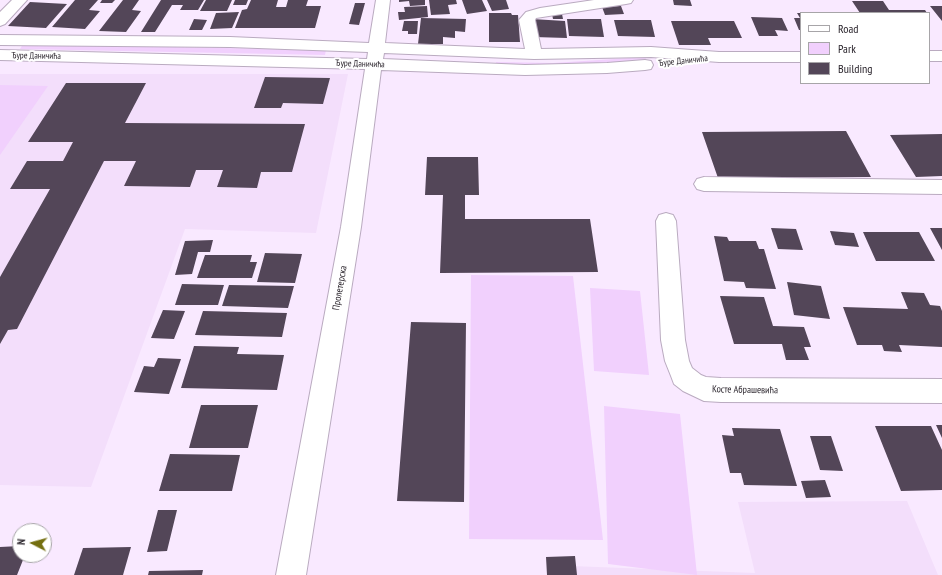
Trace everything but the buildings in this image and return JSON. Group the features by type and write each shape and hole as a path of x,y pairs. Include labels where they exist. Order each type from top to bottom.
{"street":[{"path":"0,21 20,0"},
{"name":"Пролетерска","path":"291,575 351,227 383,0"},
{"path":"534,54 527,20 531,15 540,12 626,0"},
{"name":"Ђуре Даничића","path":"0,40 151,40 553,70 607,68 686,62 719,57"},
{"name":"Ђуре Даничића","path":"0,55 376,56 651,52 719,57 800,57"},
{"path":"930,56 942,56"},
{"path":"704,184 942,187"},
{"name":"Косте Абрашевића","path":"666,221 674,340 677,361 683,376 692,383 704,389 721,390 942,391"}],"shaded area":[{"path":"0,74 348,74 316,233 185,229 91,487 0,485"},
{"path":"907,501 938,575 572,575 571,566 755,573 738,502"}],"green space":[{"path":"23,44 326,50 325,55 20,49"},
{"path":"645,57 647,61 631,64 495,66 496,62 553,63"},
{"path":"0,85 48,86 0,155"},
{"path":"471,275 573,276 603,540 469,539"},
{"path":"590,288 640,291 649,375 594,371"},
{"path":"604,406 680,414 697,575 608,564"}]}
